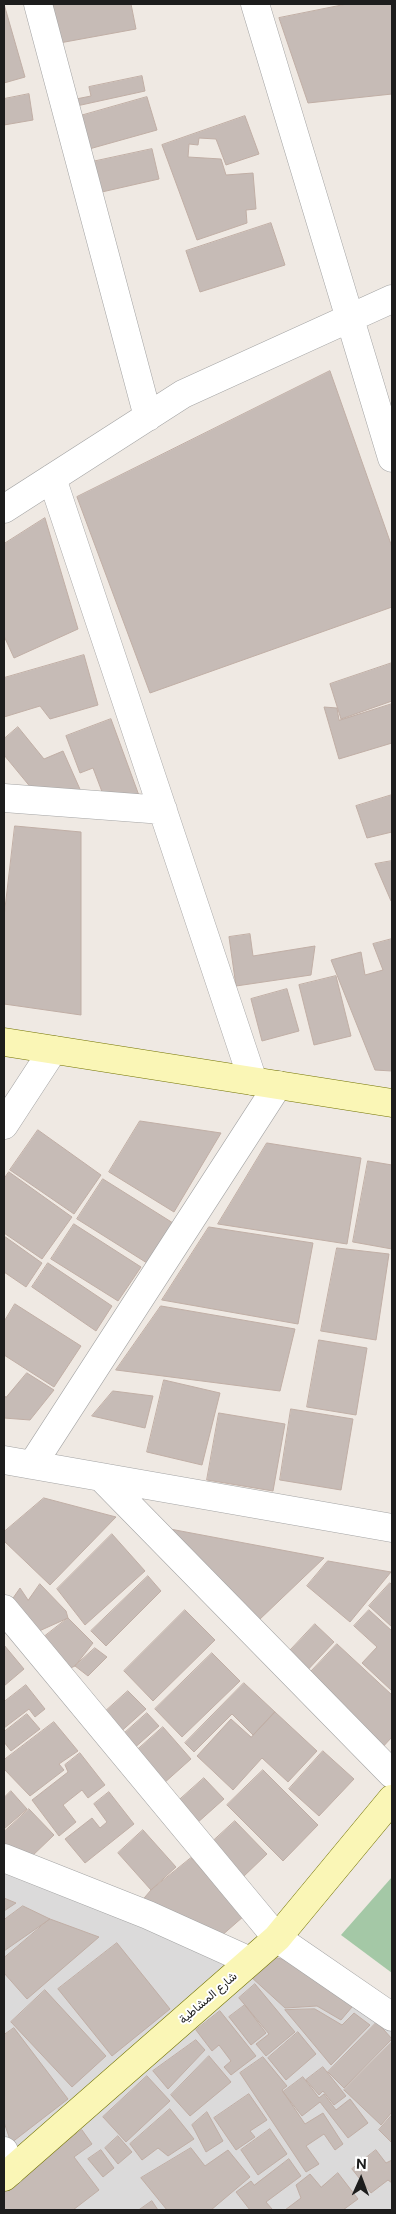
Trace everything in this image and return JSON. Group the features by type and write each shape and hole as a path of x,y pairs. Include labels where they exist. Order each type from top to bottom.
{"main road":[{"path":"4,1042 392,1102"},
{"name":"شارع المشاطية","path":"6,2166 277,1938 392,1799"}],"street":[{"path":"38,4 148,417"},
{"path":"255,4 392,458"},
{"path":"4,509 183,394 392,300"},
{"path":"32,1465 265,1083 163,810 52,478"},
{"path":"4,798 163,810"},
{"path":"4,1125 53,1050"},
{"path":"4,1460 392,1528"},
{"path":"101,1477 392,1774"},
{"path":"4,1609 277,1938 392,2017"},
{"path":"4,1858 148,1915 250,1962"}],"shaded area":[{"path":"4,1858 302,1969 392,2030 392,2210 4,2210"}],"green space":[{"path":"392,1877 392,1973 341,1935"}],"building":[{"path":"4,4 25,77 4,83"},
{"path":"46,4 131,4 136,29 54,44"},
{"path":"347,4 392,4 392,94 308,103 279,18"},
{"path":"142,76 145,91 72,107 76,99 91,96 89,87"},
{"path":"29,94 33,120 4,125 4,99"},
{"path":"147,97 157,130 82,151 73,118"},
{"path":"245,116 259,154 226,165 216,139 199,138 198,145 189,144 188,157 221,159 226,175 253,173 256,209 246,210 247,223 197,240 162,145"},
{"path":"152,149 159,179 93,194 87,163"},
{"path":"271,223 285,265 200,292 186,251"},
{"path":"330,371 392,547 392,607 150,693 77,497"},
{"path":"45,518 78,629 14,658 4,636 4,544"},
{"path":"84,655 98,705 50,719 40,706 4,717 4,678"},
{"path":"392,663 392,701 341,719 330,684"},
{"path":"392,704 392,743 339,759 324,707 337,708 339,720"},
{"path":"111,719 141,801 104,797 93,768 80,773 66,736"},
{"path":"18,727 44,759 63,751 83,796 37,795 4,755 4,739"},
{"path":"392,795 392,832 367,838 356,806"},
{"path":"15,826 81,832 81,1015 4,1004 4,917"},
{"path":"392,861 392,901 391,901 375,864"},
{"path":"250,934 253,956 315,946 311,975 236,986 229,937"},
{"path":"392,939 392,1071 375,1070 331,960 361,952 365,975 383,970 373,944"},
{"path":"336,976 351,1036 314,1045 299,985"},
{"path":"287,989 299,1031 262,1041 251,999"},
{"path":"140,1121 221,1133 174,1212 109,1172"},
{"path":"38,1130 101,1175 74,1214 10,1170"},
{"path":"267,1143 361,1158 347,1244 218,1224"},
{"path":"368,1161 392,1165 392,1249 353,1242"},
{"path":"9,1172 72,1217 42,1259 4,1233 4,1179"},
{"path":"103,1179 173,1223 147,1263 77,1219"},
{"path":"74,1224 141,1267 118,1301 51,1259"},
{"path":"209,1227 313,1243 298,1324 162,1300"},
{"path":"4,1236 42,1263 26,1287 4,1272"},
{"path":"337,1248 389,1254 376,1340 321,1331"},
{"path":"48,1263 112,1306 96,1331 32,1287"},
{"path":"15,1304 81,1346 54,1387 4,1355 4,1322"},
{"path":"161,1306 295,1329 280,1391 116,1370"},
{"path":"319,1340 367,1348 356,1415 307,1407"},
{"path":"27,1373 54,1390 30,1420 4,1418 4,1396 6,1397"},
{"path":"164,1380 220,1393 202,1465 147,1452"},
{"path":"113,1391 153,1396 145,1428 92,1416"},
{"path":"291,1409 353,1419 341,1490 280,1480"},
{"path":"219,1413 285,1424 273,1491 207,1480"},
{"path":"44,1498 116,1517 50,1585 4,1541 4,1532"},
{"path":"170,1529 324,1558 258,1621"},
{"path":"112,1534 145,1571 85,1625 57,1589"},
{"path":"328,1561 391,1572 350,1622 307,1586"},
{"path":"148,1576 161,1591 106,1646 91,1631"},
{"path":"390,1583 392,1585 392,1627 369,1606"},
{"path":"40,1584 66,1611 68,1618 37,1632 11,1601 20,1588 28,1600"},
{"path":"185,1610 215,1640 153,1701 124,1671"},
{"path":"369,1610 392,1631 392,1691 362,1663 377,1647 354,1626"},
{"path":"68,1618 93,1643 75,1666 64,1671 40,1640"},
{"path":"315,1624 334,1642 303,1675 284,1657"},
{"path":"337,1644 392,1695 392,1737 380,1750 304,1679"},
{"path":"4,1645 24,1669 4,1686"},
{"path":"95,1648 107,1657 88,1676 75,1666"},
{"path":"212,1653 240,1681 182,1737 155,1709"},
{"path":"244,1683 275,1712 253,1735 232,1714 194,1752 185,1743"},
{"path":"26,1685 45,1709 35,1717 29,1709 4,1728 4,1702"},
{"path":"128,1691 146,1709 116,1736 98,1718"},
{"path":"275,1712 317,1751 288,1782 262,1758 233,1790 197,1756 231,1719 251,1737"},
{"path":"147,1713 159,1726 131,1751 119,1738"},
{"path":"27,1714 40,1729 11,1751 4,1742 4,1732"},
{"path":"54,1722 78,1751 59,1764 64,1770 30,1796 4,1769 4,1760"},
{"path":"163,1727 191,1759 163,1784 135,1752"},
{"path":"323,1751 354,1779 319,1816 289,1789"},
{"path":"80,1753 105,1785 88,1798 82,1790 63,1805 76,1822 59,1836 32,1800 68,1772 65,1765"},
{"path":"263,1770 318,1825 283,1861 227,1805"},
{"path":"204,1778 224,1799 196,1824 176,1803"},
{"path":"11,1791 27,1809 4,1829 4,1798"},
{"path":"109,1792 134,1824 85,1863 65,1839 92,1818 100,1828 107,1822 94,1804"},
{"path":"29,1809 54,1835 30,1858 4,1848 4,1832"},
{"path":"235,1821 267,1854 243,1877 211,1843"},
{"path":"143,1830 176,1867 151,1890 118,1853"},
{"path":"191,1858 244,1916 220,1937 139,1904 151,1890"},
{"path":"4,1898 16,1903 4,1911"},
{"path":"23,1906 50,1919 4,1951 4,1920"},
{"path":"50,1919 99,1937 27,1999 4,1973 4,1958"},
{"path":"117,1943 170,2009 112,2056 58,1989"},
{"path":"271,1956 305,1966 352,2007 341,2020 317,2006 285,2008 250,1976"},
{"path":"255,1984 295,2032 266,2056 256,2044 269,2034 239,1998"},
{"path":"45,1990 106,2056 72,2087 11,2022"},
{"path":"245,2005 266,2033 251,2045 229,2017"},
{"path":"315,2009 342,2025 354,2013 370,2025 331,2065 285,2010"},
{"path":"220,2011 256,2056 231,2075 224,2067 231,2061 219,2045 212,2051 196,2030"},
{"path":"377,2022 392,2039 344,2088 328,2072"},
{"path":"14,2028 68,2099 11,2143 4,2122 4,2035"},
{"path":"298,2032 316,2054 286,2080 268,2058"},
{"path":"196,2040 205,2050 168,2089 153,2071"},
{"path":"392,2042 392,2112 381,2125 344,2090"},
{"path":"209,2056 231,2082 190,2116 171,2095"},
{"path":"263,2057 287,2086 282,2090 305,2124 323,2113 343,2144 335,2150 324,2134 306,2146 319,2164 306,2172 240,2073"},
{"path":"323,2067 346,2096 334,2105 323,2091 319,2095 306,2080"},
{"path":"147,2076 170,2101 126,2142 103,2117"},
{"path":"303,2077 319,2098 324,2094 336,2110 350,2099 368,2123 348,2138 320,2102 302,2116 283,2092"},
{"path":"249,2094 267,2120 250,2131 255,2137 236,2150 214,2118"},
{"path":"170,2109 194,2139 168,2156 158,2148 142,2160 130,2144"},
{"path":"207,2112 223,2141 206,2152 192,2125"},
{"path":"392,2115 392,2143 379,2130"},
{"path":"270,2129 287,2154 258,2175 241,2150"},
{"path":"82,2130 92,2144 74,2157 99,2190 73,2210 4,2210 4,2189"},
{"path":"118,2136 132,2152 118,2164 105,2148"},
{"path":"191,2148 205,2166 228,2150 250,2177 211,2210 167,2210 141,2178"},
{"path":"101,2150 114,2168 103,2177 88,2159"},
{"path":"376,2150 386,2163 392,2160 392,2183 388,2180 371,2193 352,2169"},
{"path":"289,2159 301,2176 266,2202 272,2209 250,2210 236,2192 251,2181 254,2185"},
{"path":"338,2173 358,2199 343,2210 285,2210 301,2198 296,2185 310,2174 321,2187"},
{"path":"152,2201 158,2210 139,2210"}]}
